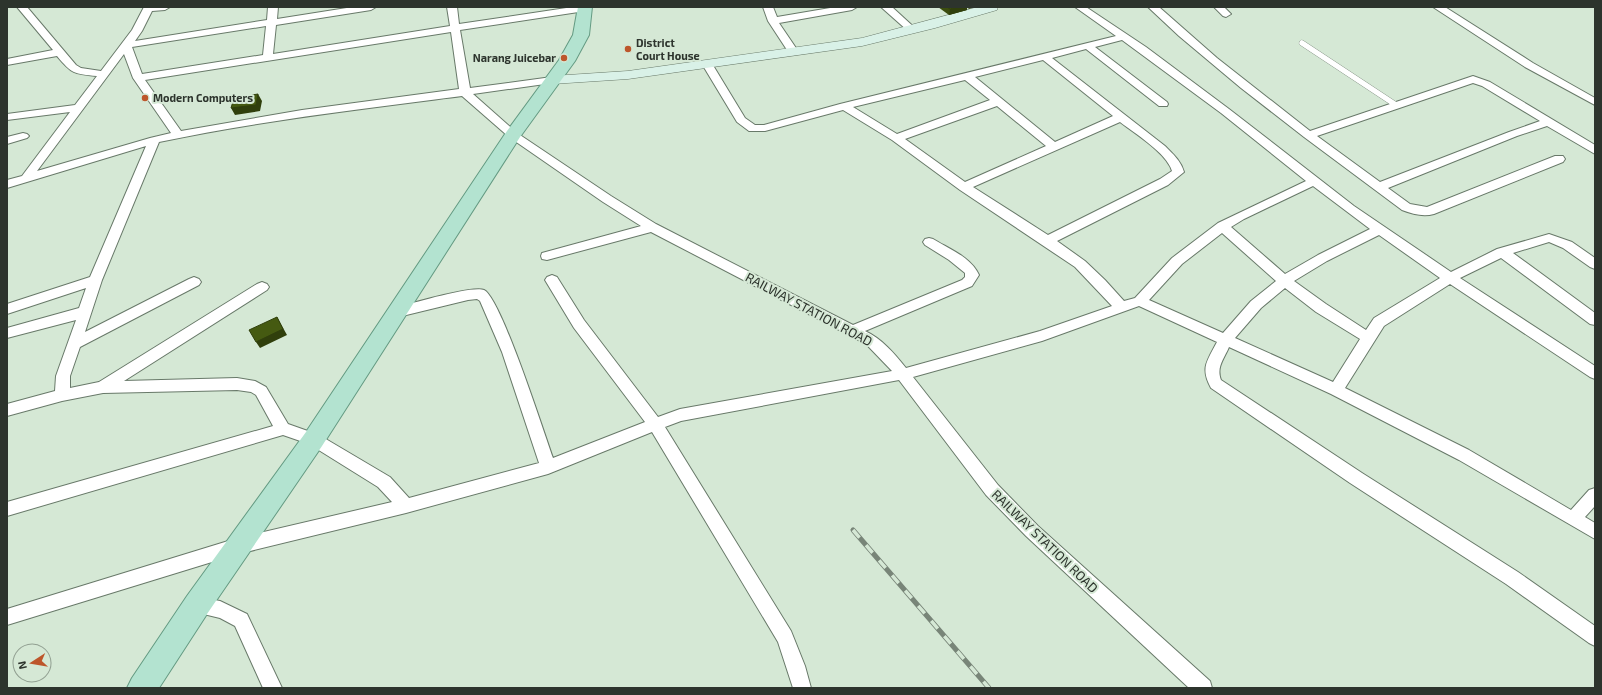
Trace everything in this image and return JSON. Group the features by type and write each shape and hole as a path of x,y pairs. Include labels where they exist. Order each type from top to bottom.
{"main road":[{"path":"552,80 628,75 862,42 992,7"},
{"path":"142,688 197,605 314,439 513,135 567,61 581,35 585,8"}],"street":[{"path":"22,7 72,67 78,71 104,74"},
{"path":"26,178 137,31 149,8 165,7"},
{"path":"268,57 274,7"},
{"path":"126,45 371,7"},
{"path":"452,7 465,93"},
{"path":"768,7 773,21 794,51"},
{"path":"773,21 852,7"},
{"path":"886,7 911,29"},
{"path":"1080,7 1225,111 1314,181 1380,230 1595,373"},
{"path":"1153,7 1231,76 1406,207 1424,213 1559,159"},
{"path":"1438,7 1529,65 1595,102"},
{"path":"138,78 585,8"},
{"path":"707,64 741,120 753,129 765,128 844,106 1089,47 1123,37"},
{"path":"126,45 138,78 178,135"},
{"path":"1089,47 1163,104"},
{"path":"7,62 60,52"},
{"path":"1046,57 1173,160 1177,166 1178,172 1164,182 1047,240"},
{"path":"967,76 1054,147"},
{"path":"1308,135 1473,79 1486,84 1595,150"},
{"path":"7,184 154,140 178,135 305,113 465,93 552,80"},
{"name":"RAILWAY STATION ROAD","path":"465,93 513,135 607,199 652,227 871,340 883,350 904,374 992,490 1032,531 1203,688"},
{"path":"896,138 999,101"},
{"path":"844,106 896,138 964,187 1047,240 1080,264 1100,283 1122,308"},
{"path":"7,117 78,108"},
{"path":"964,187 1121,117"},
{"path":"1379,187 1513,134 1548,122"},
{"path":"7,142 23,136"},
{"path":"62,395 63,376 95,280 154,140"},
{"path":"7,617 238,546 406,506 548,467 680,415 904,374 1042,336 1140,301 1177,261 1202,240 1222,226 1314,181"},
{"path":"1222,226 1284,280 1321,308 1368,338"},
{"path":"547,256 652,227"},
{"path":"1380,230 1301,269 1284,280 1253,307 1225,339 1210,370 1211,376 1216,384 1356,478 1512,578 1595,637"},
{"path":"1336,390 1379,322 1449,277 1502,252 1549,238 1555,239 1595,264"},
{"path":"854,330 967,283 971,279 972,275 970,270 964,264 929,242"},
{"path":"1502,252 1595,320"},
{"path":"7,309 95,280"},
{"path":"552,280 579,324 656,424 785,637 796,666 802,688"},
{"path":"74,344 194,282"},
{"path":"103,387 262,287"},
{"path":"398,312 468,294 480,294 486,298 509,352 548,467"},
{"path":"1140,301 1336,390 1464,455 1595,532"},
{"path":"7,333 85,312"},
{"path":"7,410 62,395 103,387 237,384 255,387 261,391 283,429"},
{"path":"7,509 283,429 314,439 384,482 406,506"},
{"path":"1573,519 1595,495"},
{"path":"197,605 215,608 231,613 241,620 273,688"}],"lane":[{"path":"1302,43 1396,105"}],"building":[{"path":"258,94 256,105 231,108 234,98"},
{"path":"277,317 283,329 256,342 249,330"}],"railway":[{"path":"853,530 989,688"}],"place":[{"name":"District Court House","path":"628,49"},
{"name":"Narang Juicebar","path":"564,58"},
{"name":"Modern Computers","path":"145,98"}]}
